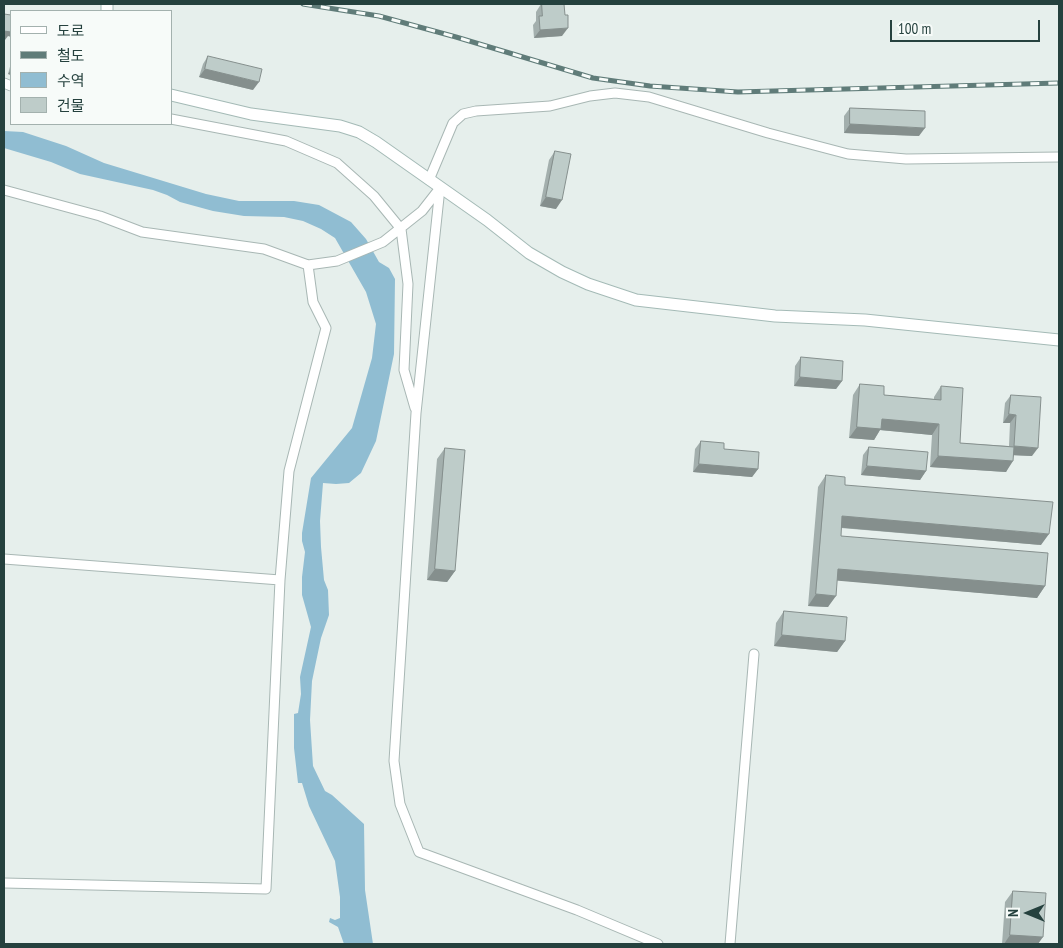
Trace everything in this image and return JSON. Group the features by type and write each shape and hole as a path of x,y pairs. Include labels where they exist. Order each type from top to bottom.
{"street":[{"path":"429,180 453,124 463,114 476,111 550,106 590,96 616,93 649,97 848,154 906,159 1059,157"},
{"path":"172,96 251,114 340,126 359,132 487,220 529,253 588,284 636,300 775,316 865,320 1059,340"},
{"path":"172,120 286,141 336,163 374,196 401,229 408,284 404,370 416,413"},
{"path":"4,190 100,216 142,232 264,249 308,265 336,261 384,242 422,211 440,188"},
{"path":"440,188 416,413 394,761 400,804 419,852 577,910 658,944"},
{"path":"4,883 266,890 280,580 289,471 326,328 313,302 308,265"},
{"path":"4,559 280,580"},
{"path":"730,944 754,654"}],"water":[{"path":"4,131 23,132 66,146 104,163 206,194 239,201 294,201 319,205 351,222 366,239 379,262 389,268 395,279 394,354 376,441 361,473 349,483 323,483 320,521 321,547 324,580 328,590 329,615 321,638 312,681 310,720 313,766 325,791 364,824 365,890 373,944 344,944 338,927 329,922 330,918 335,920 340,918 340,897 335,861 309,806 302,783 298,783 294,748 294,714 298,713 301,694 300,677 311,627 302,595 305,552 302,533 311,478 352,428 372,358 376,324 366,292 335,238 321,229 303,221 284,217 244,216 213,211 180,202 153,190 80,174 51,162 4,148"}],"building":[{"path":"542,4 564,4 565,15 568,15 568,28 540,30 539,16 542,16"},
{"path":"4,14 10,15 10,32 4,31"},
{"path":"208,56 262,69 259,82 205,69"},
{"path":"850,108 925,111 925,128 850,124"},
{"path":"555,151 571,154 562,200 546,197"},
{"path":"801,357 843,361 842,381 800,377"},
{"path":"860,384 884,386 884,395 941,400 941,386 963,388 960,443 1014,447 1013,461 938,456 939,424 882,419 881,429 857,427"},
{"path":"1011,395 1041,397 1038,448 1014,446 1016,415 1009,414"},
{"path":"701,441 724,443 724,449 759,452 758,469 699,464"},
{"path":"869,447 928,452 926,471 867,466"},
{"path":"445,448 465,450 455,571 435,569"},
{"path":"826,475 845,477 845,485 1053,502 1049,534 842,516 841,536 1048,553 1045,586 838,569 836,596 816,594"},
{"path":"784,611 847,617 845,641 782,635"},
{"path":"1013,891 1046,893 1043,937 1010,935"}],"railway":[{"path":"303,4 379,16 593,78 650,86 738,92 1059,83"}]}
